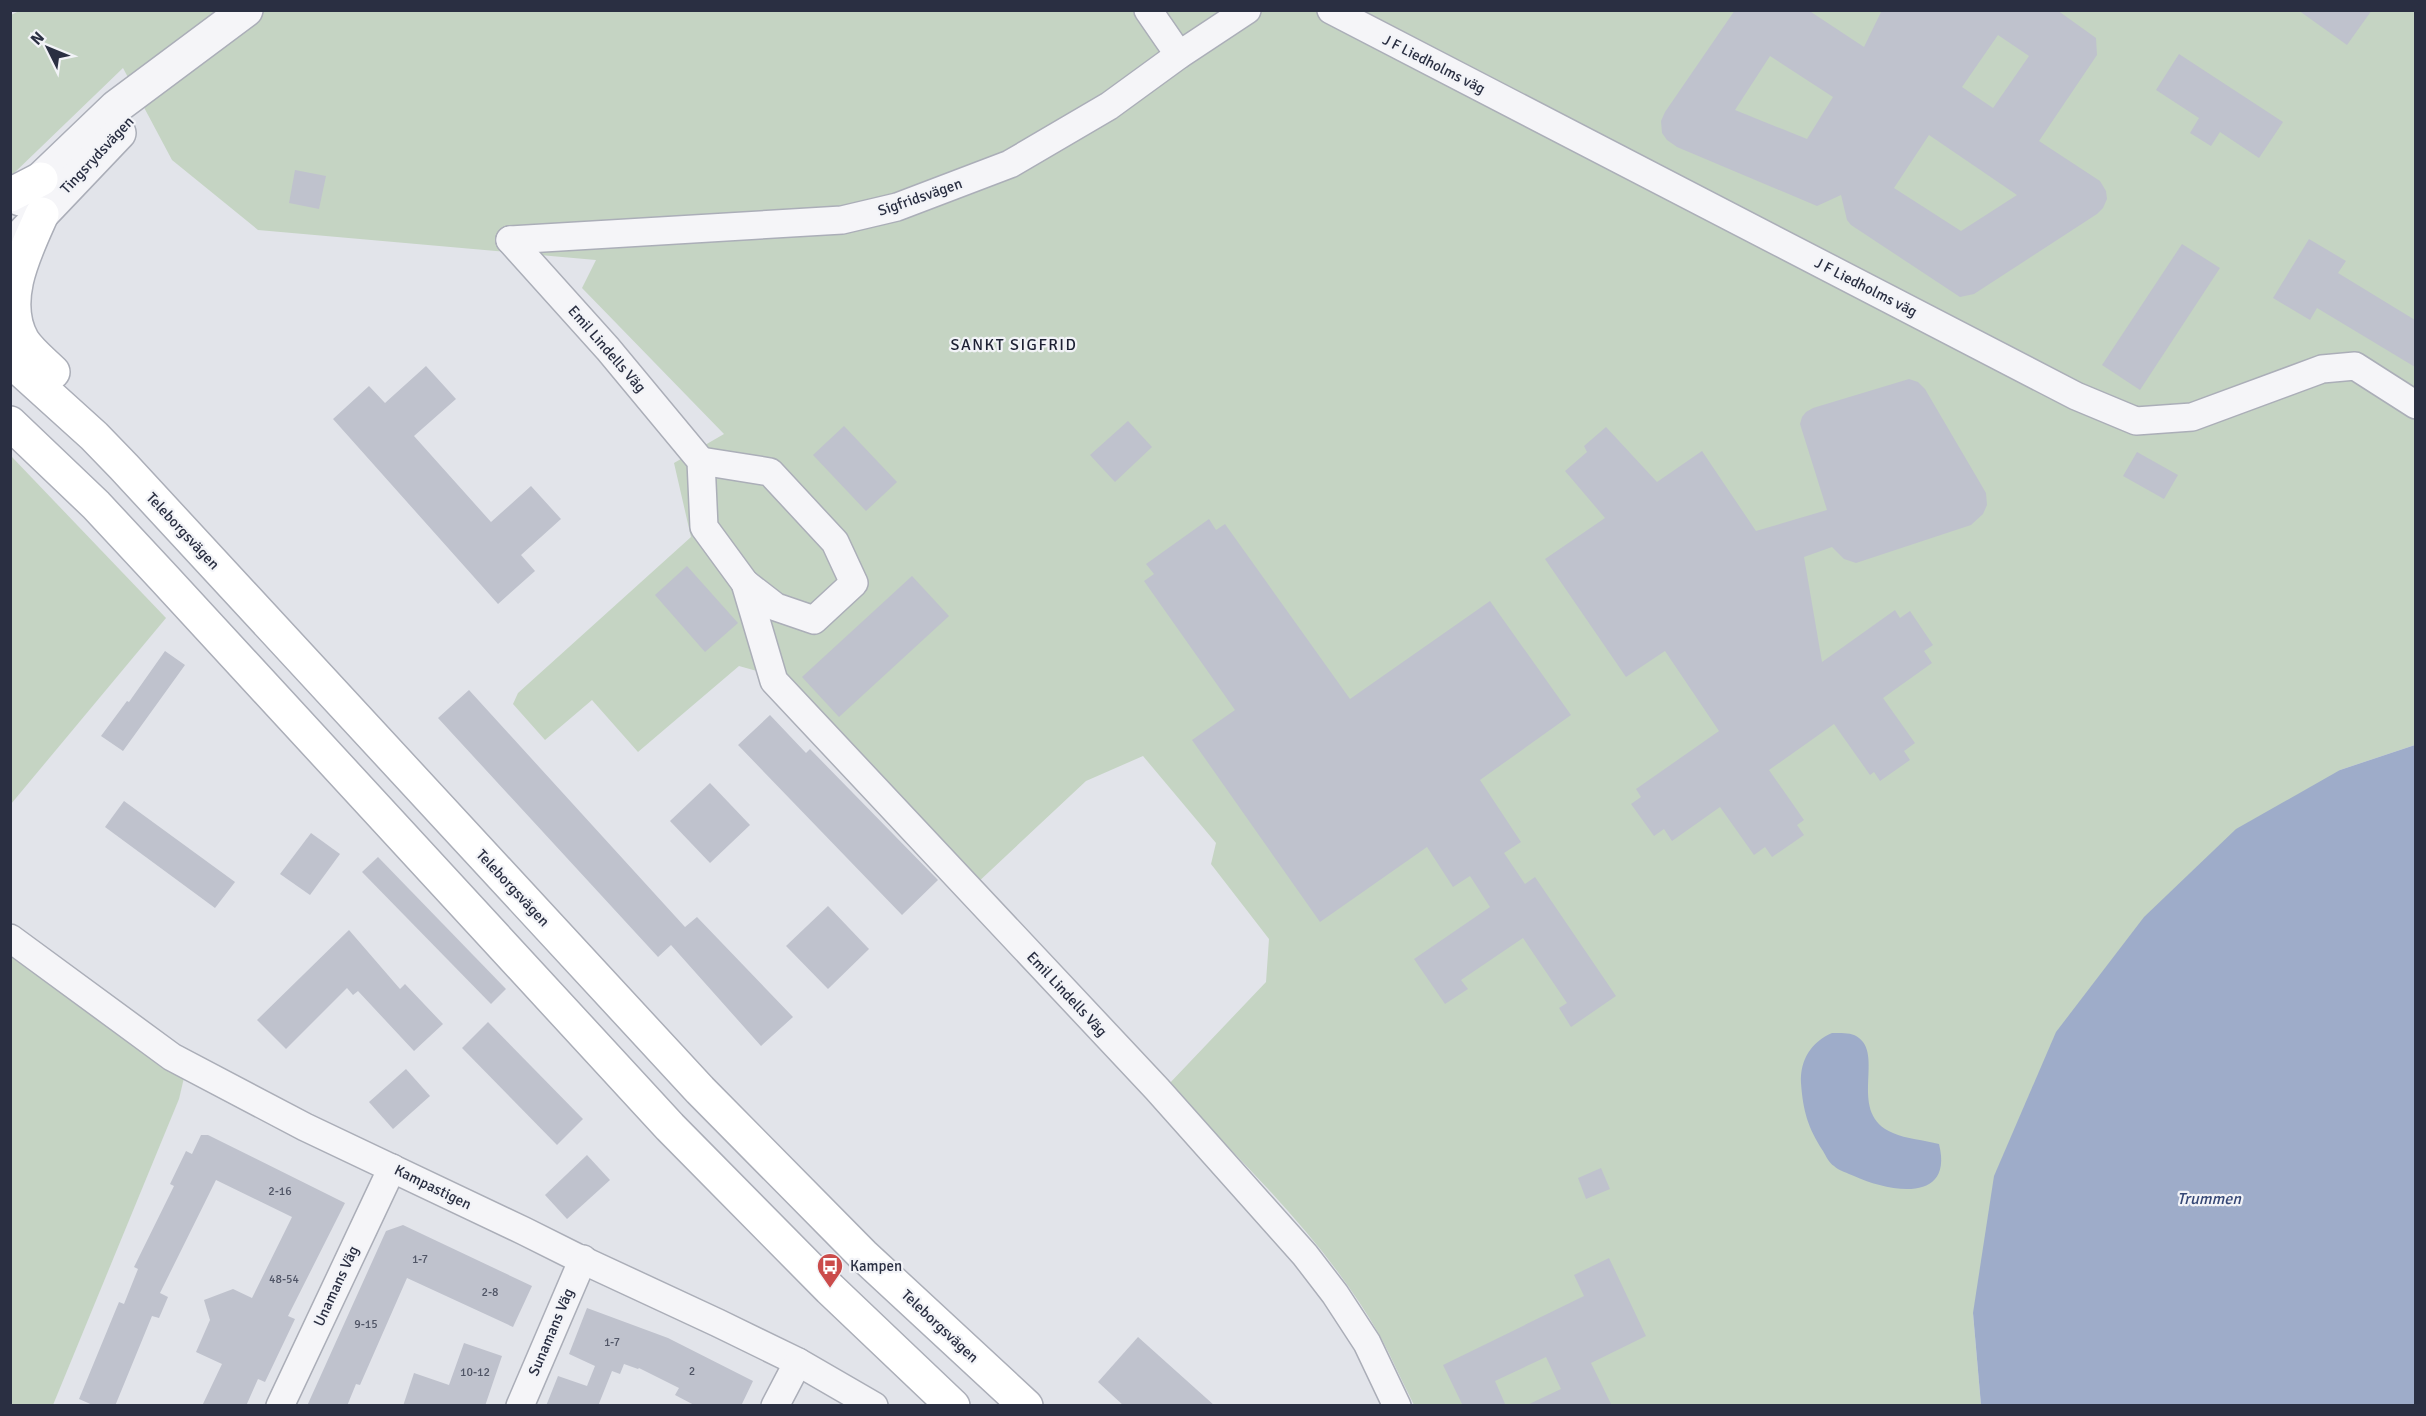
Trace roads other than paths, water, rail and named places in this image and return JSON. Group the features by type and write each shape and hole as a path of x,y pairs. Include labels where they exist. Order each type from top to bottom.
{"main road":[{"path":"10,195 41,179"},
{"path":"26,211 11,301 14,323 23,342 54,373 94,436"},
{"name":"Teleborgsvägen","path":"10,360 94,436 700,1090 863,1255 1026,1406"},
{"path":"10,423 96,505 670,1127 830,1289 953,1406"}],"street":[{"name":"Tingsrydsvägen","path":"10,247 41,179 116,107 246,10"},
{"path":"1148,10 1179,56"},
{"name":"Sigfridsvägen","path":"510,240 842,220 897,207 1010,164 1109,106 1247,10"},
{"name":"J F Liedholms väg","path":"1331,10 2076,396 2136,421 2192,417 2322,369 2355,366 2415,405"},
{"name":"Tingsrydsvägen","path":"26,211 130,121 180,60"},
{"name":"Emil Lindells Väg","path":"510,240 608,349 701,461 704,527 745,583 776,607 814,620 854,583 835,542 770,472 701,461"},
{"name":"Emil Lindells Väg","path":"745,583 774,681 1157,1089 1305,1255 1335,1294 1367,1343 1397,1406"},
{"name":"Kampastigen","path":"10,938 172,1057 305,1127 798,1362 874,1406"},
{"name":"Unamans Väg","path":"280,1406 392,1168"},
{"name":"Sunamans Väg","path":"520,1406 583,1259"},
{"path":"775,1406 798,1362"}],"water":[{"name":"Trummen","path":"2415,745 2415,1405 1981,1405 1973,1313 1994,1176 2056,1032 2144,917 2236,829 2340,770"},
{"path":"1832,1033 1853,1035 1859,1038 1866,1047 1869,1100 1872,1113 1879,1124 1898,1135 1939,1144 1941,1163 1937,1177 1928,1185 1900,1189 1868,1182 1841,1171 1828,1159 1807,1119 1801,1075 1808,1053 1818,1041"}],"place":[{"name":"Kampen","path":"830,1289"}],"district":[{"name":"SANKT SIGFRID","path":"1014,344"}]}
